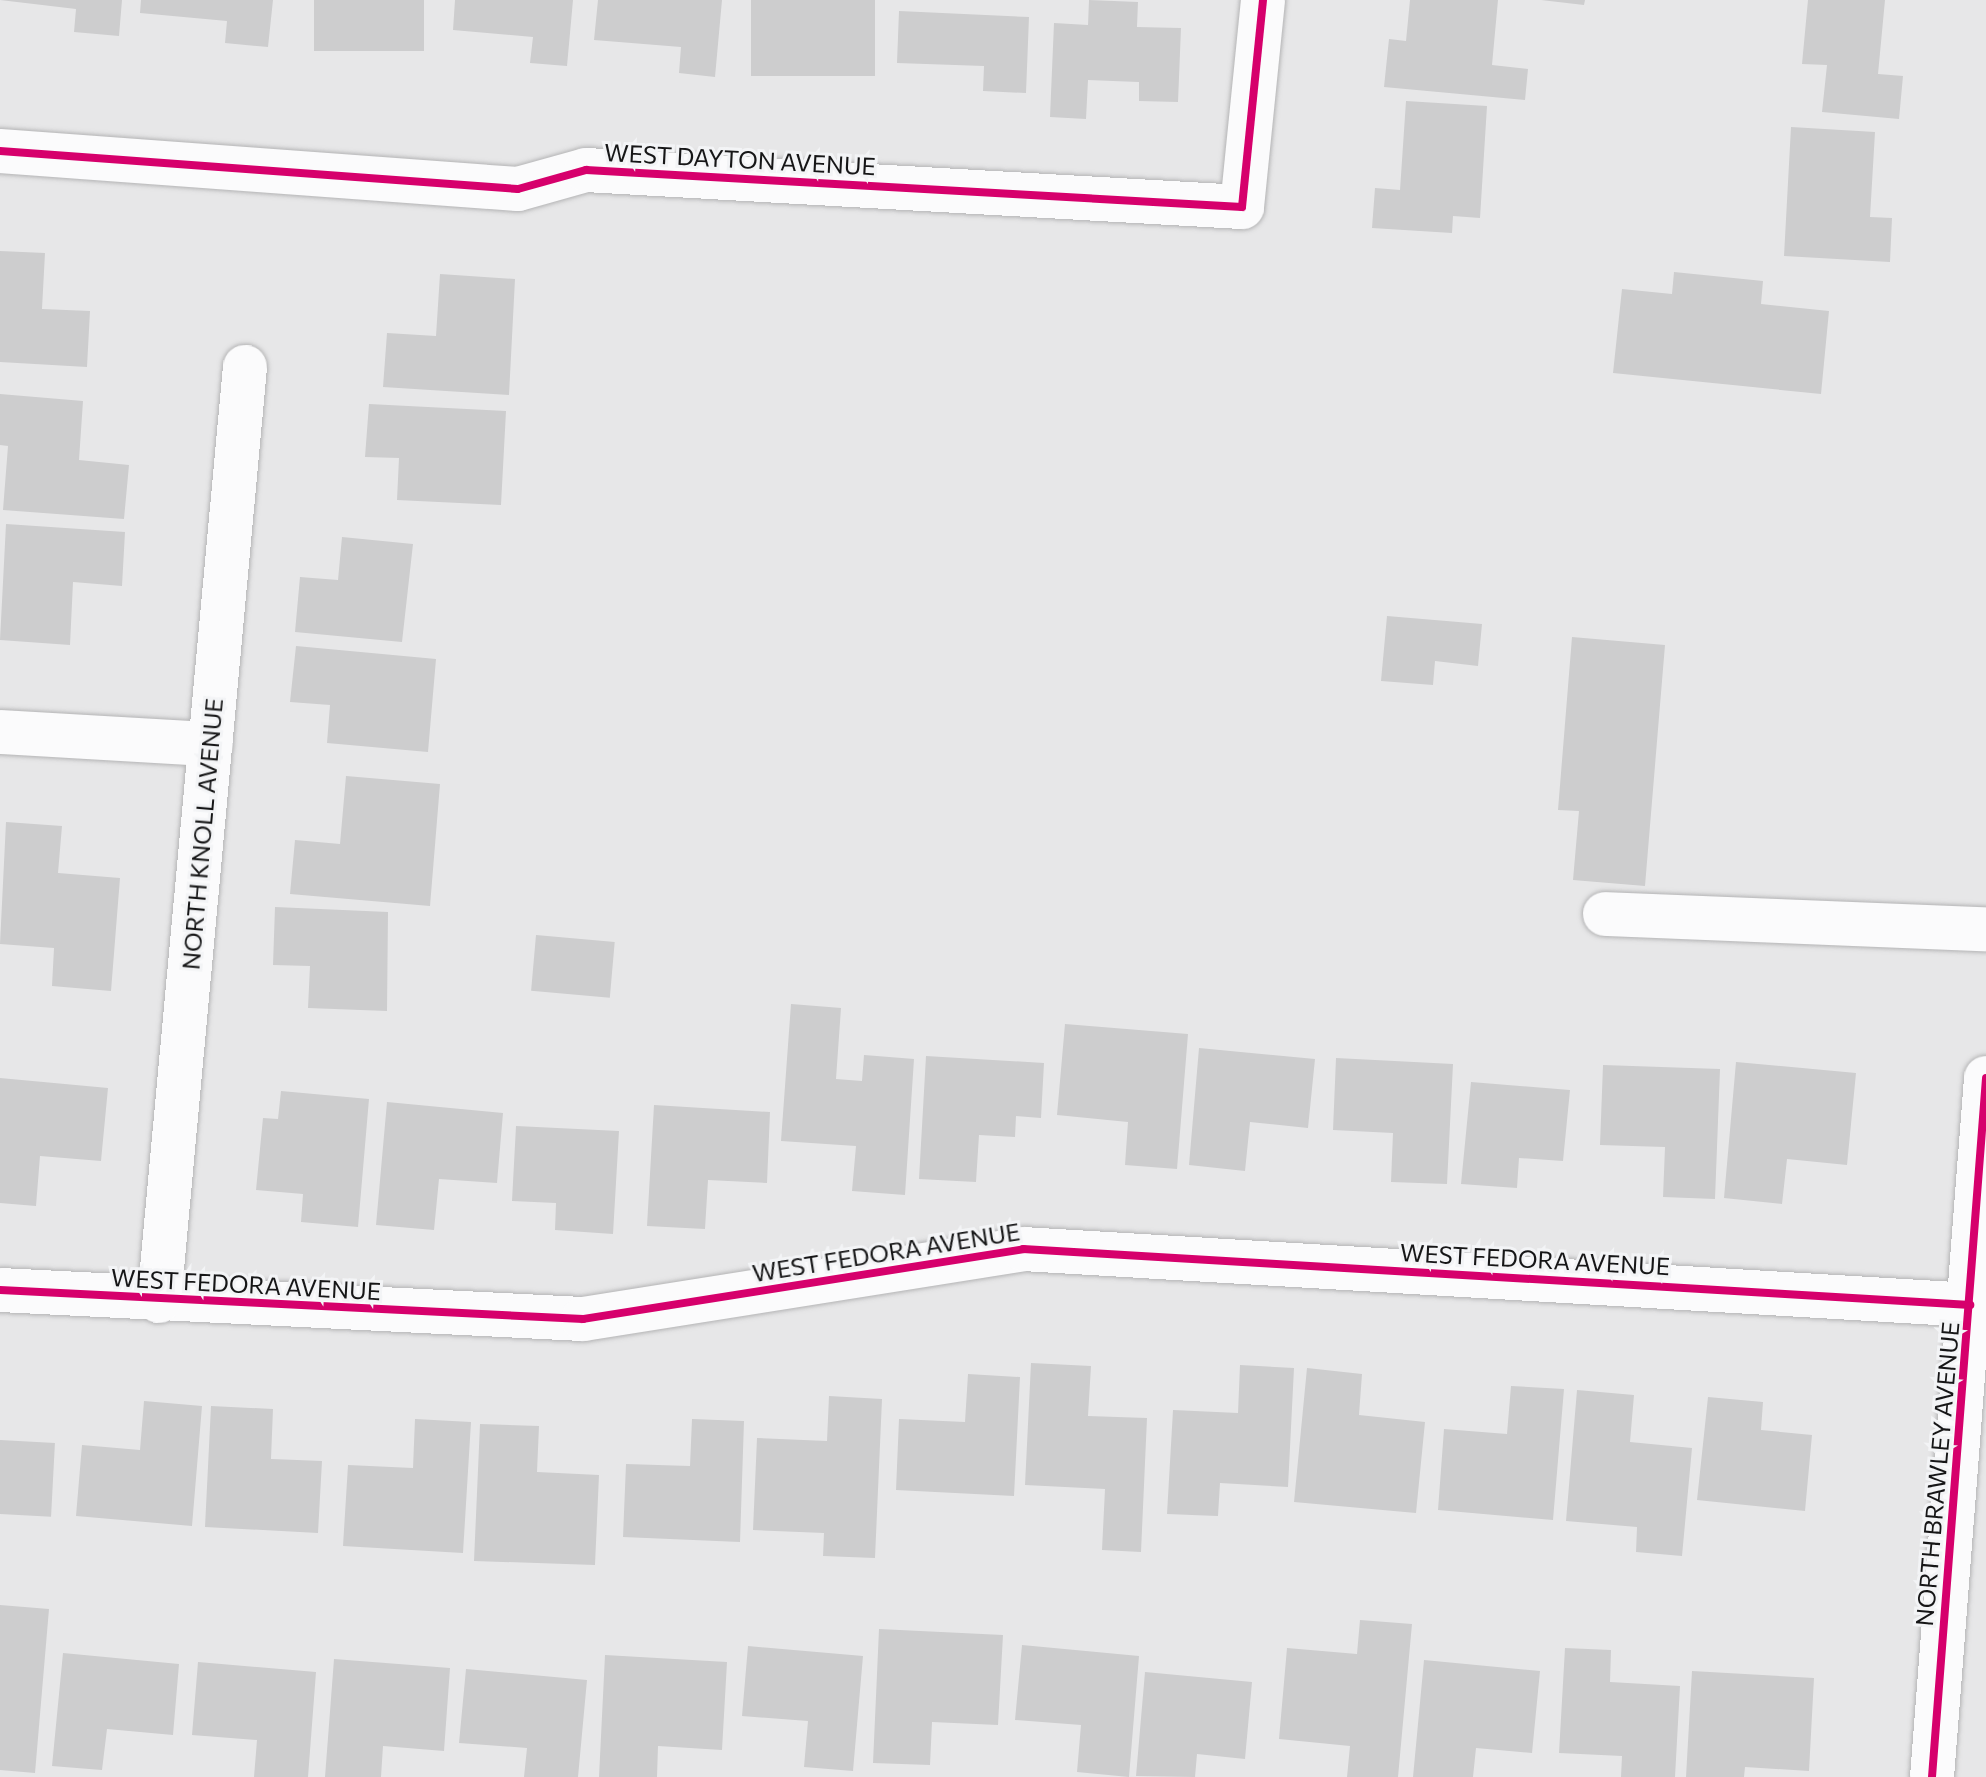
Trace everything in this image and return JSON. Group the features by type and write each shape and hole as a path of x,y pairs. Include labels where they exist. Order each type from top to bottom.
{"street":[{"name":"WEST DAYTON AVENUE","path":"0,151 518,189 586,170 1242,207 1263,0"},
{"name":"NORTH KNOLL AVENUE","path":"159,1301 245,367"},
{"path":"0,732 211,744"},
{"path":"1605,914 1986,929"},
{"name":"NORTH BRAWLEY AVENUE","path":"1932,1777 1985,1104"},
{"name":"WEST FEDORA AVENUE","path":"0,1290 159,1301 583,1319 1023,1249 1970,1305"}],"building":[{"path":"0,0 122,0 119,36 74,32 76,9"},
{"path":"141,0 273,0 268,47 225,43 227,21 140,13"},
{"path":"314,0 424,0 424,51 314,51"},
{"path":"455,0 573,0 567,66 530,63 533,37 453,30"},
{"path":"598,0 722,0 715,77 679,73 681,47 594,40"},
{"path":"751,0 875,0 875,76 751,76"},
{"path":"1089,0 1138,2 1137,27 1181,28 1178,102 1139,101 1139,82 1088,80 1086,119 1050,117 1054,23 1088,25"},
{"path":"1410,0 1498,0 1492,65 1528,69 1525,100 1384,87 1389,39 1406,41"},
{"path":"1541,0 1585,0 1584,5"},
{"path":"1808,0 1885,0 1878,74 1903,76 1899,119 1822,112 1827,65 1802,64"},
{"path":"899,11 1029,17 1026,93 983,91 984,66 897,63"},
{"path":"1406,101 1487,106 1480,218 1453,216 1452,233 1372,228 1375,188 1400,190"},
{"path":"1791,127 1875,132 1870,217 1892,218 1890,262 1784,256"},
{"path":"0,251 45,253 42,309 90,311 87,367 0,362"},
{"path":"1674,272 1763,281 1761,304 1829,311 1821,394 1613,373 1622,289 1672,294"},
{"path":"440,274 515,279 509,395 383,387 387,333 436,336"},
{"path":"0,394 83,401 79,460 129,465 124,519 3,510 8,446 0,445"},
{"path":"369,404 506,411 501,505 397,500 399,458 365,457"},
{"path":"6,524 125,532 122,586 73,582 70,645 0,640"},
{"path":"342,537 413,544 402,642 295,632 300,577 338,580"},
{"path":"1387,616 1482,624 1478,666 1435,661 1433,685 1381,681"},
{"path":"1572,637 1665,645 1645,886 1573,880 1579,811 1558,810"},
{"path":"296,646 436,659 428,752 327,743 330,705 290,702"},
{"path":"346,776 440,784 430,906 290,894 295,840 340,844"},
{"path":"6,822 62,826 58,873 120,878 111,991 52,986 54,948 0,944"},
{"path":"275,907 388,912 387,1011 308,1008 310,966 273,965"},
{"path":"536,935 615,942 610,998 531,991"},
{"path":"791,1004 841,1008 836,1079 862,1081 864,1055 914,1059 905,1195 852,1191 856,1146 781,1141"},
{"path":"1065,1024 1188,1034 1177,1169 1125,1165 1128,1122 1057,1115"},
{"path":"1199,1048 1315,1059 1308,1128 1250,1122 1245,1171 1189,1165"},
{"path":"926,1056 1044,1063 1041,1118 1016,1116 1015,1137 979,1135 976,1182 919,1179"},
{"path":"1336,1058 1453,1064 1447,1184 1391,1182 1393,1133 1333,1130"},
{"path":"1736,1062 1856,1073 1847,1165 1787,1159 1782,1204 1724,1198"},
{"path":"1603,1065 1720,1069 1715,1199 1663,1197 1665,1147 1600,1145"},
{"path":"0,1078 108,1088 101,1161 40,1156 36,1206 0,1203"},
{"path":"1471,1082 1570,1090 1563,1161 1519,1158 1517,1188 1461,1184"},
{"path":"281,1091 369,1099 358,1227 301,1222 303,1194 256,1190 263,1118 278,1119"},
{"path":"387,1102 503,1113 497,1183 439,1179 434,1230 376,1225"},
{"path":"654,1105 770,1112 767,1183 708,1180 705,1229 647,1226"},
{"path":"516,1126 619,1131 613,1234 555,1230 556,1203 512,1201"},
{"path":"1031,1363 1091,1366 1088,1416 1147,1418 1141,1552 1102,1550 1105,1489 1025,1485"},
{"path":"1240,1365 1294,1368 1288,1487 1220,1483 1218,1516 1167,1514 1173,1410 1238,1413"},
{"path":"1307,1368 1362,1374 1359,1415 1425,1422 1416,1513 1294,1502"},
{"path":"968,1374 1020,1377 1014,1496 896,1490 899,1419 965,1422"},
{"path":"1511,1386 1564,1389 1553,1520 1438,1510 1444,1429 1507,1434"},
{"path":"1577,1390 1634,1395 1630,1442 1692,1448 1682,1556 1636,1552 1637,1527 1566,1521"},
{"path":"829,1396 882,1399 875,1558 823,1556 824,1533 753,1530 757,1438 827,1441"},
{"path":"1708,1397 1763,1402 1761,1430 1812,1435 1805,1511 1697,1500"},
{"path":"144,1401 202,1406 192,1526 76,1516 82,1445 140,1450"},
{"path":"211,1406 273,1409 271,1459 322,1461 318,1533 205,1527"},
{"path":"415,1419 471,1422 463,1553 343,1546 348,1465 413,1468"},
{"path":"692,1419 744,1421 740,1542 623,1537 626,1464 690,1466"},
{"path":"480,1424 539,1426 537,1472 599,1475 595,1565 474,1561"},
{"path":"0,1440 55,1443 51,1517 0,1514"},
{"path":"0,1605 49,1609 35,1773 0,1770"},
{"path":"1360,1620 1412,1624 1398,1777 1347,1777 1350,1746 1279,1739 1287,1648 1357,1654"},
{"path":"879,1629 1003,1635 998,1725 932,1722 930,1765 873,1763"},
{"path":"1022,1645 1139,1656 1129,1777 1077,1772 1081,1725 1015,1720"},
{"path":"748,1646 863,1656 853,1771 804,1767 808,1721 742,1716"},
{"path":"1565,1648 1611,1650 1610,1682 1680,1686 1675,1777 1621,1777 1622,1756 1559,1753"},
{"path":"63,1653 179,1664 173,1735 107,1729 102,1770 52,1766"},
{"path":"605,1655 727,1662 722,1750 658,1746 657,1777 599,1777"},
{"path":"334,1659 450,1668 444,1751 383,1746 381,1777 325,1777"},
{"path":"1424,1660 1540,1671 1532,1753 1476,1748 1473,1777 1413,1777"},
{"path":"198,1662 316,1672 308,1777 254,1777 257,1740 192,1735"},
{"path":"466,1669 587,1680 578,1777 524,1777 527,1748 459,1743"},
{"path":"1692,1671 1814,1678 1809,1771 1745,1767 1744,1777 1686,1777"},
{"path":"1145,1672 1252,1682 1245,1759 1197,1754 1195,1777 1136,1776"}],"cycle path":[{"path":"0,151 518,189 586,170 1242,207 1263,0"},
{"path":"1932,1777 1986,1078"},
{"path":"0,1290 583,1319 1023,1249 1970,1305"}]}
